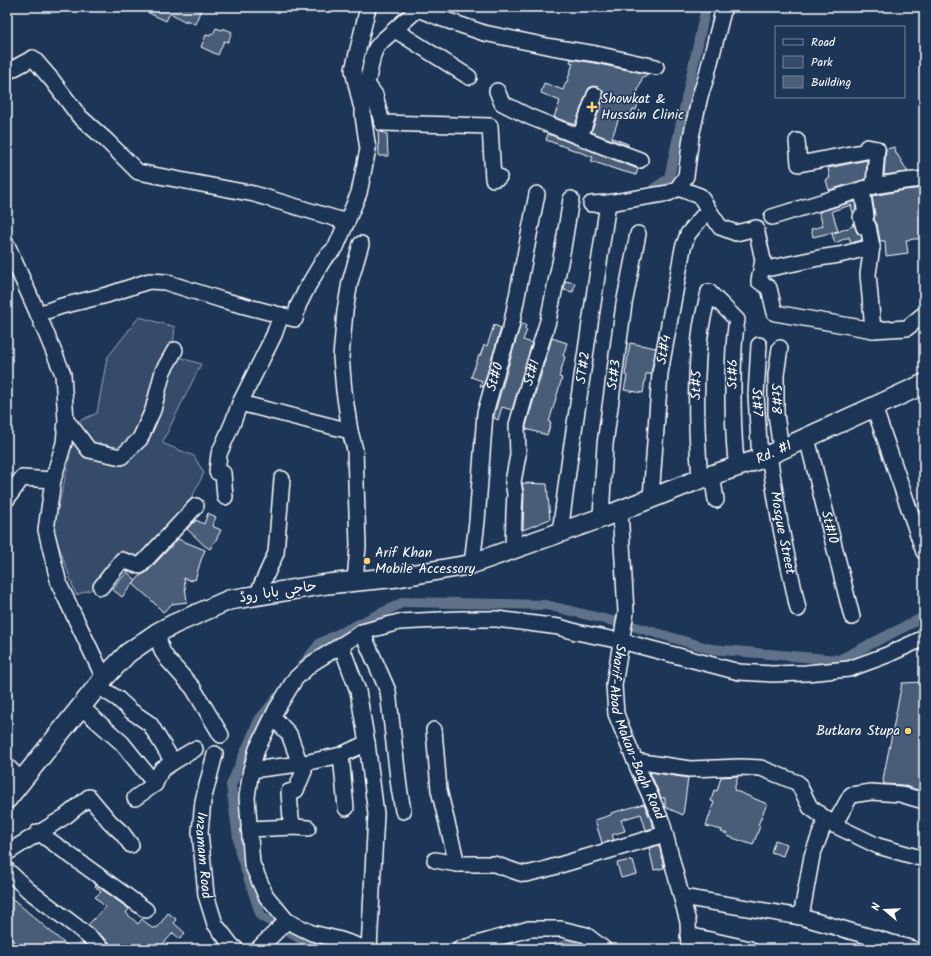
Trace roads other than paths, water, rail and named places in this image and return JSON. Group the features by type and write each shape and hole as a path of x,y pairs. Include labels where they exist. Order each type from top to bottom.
{"main road":[{"name":"Rd. #1","path":"620,510 706,477 770,455 924,384"},
{"name":"حاجی بابا روڈ","path":"7,799 101,682 128,653 157,633 174,624 229,600 327,584 398,577 472,564 620,510"}],"street":[{"path":"38,314 62,306 107,295 149,281 165,282 222,300 295,319 298,306 308,286 324,259 336,247 359,193 368,149 354,70 368,7"},
{"path":"591,204 608,203 669,193 678,188 686,176 691,137 723,7"},
{"path":"363,116 367,84 373,55 376,48 419,8 443,19 484,33 656,67"},
{"path":"395,30 469,77"},
{"path":"7,72 33,58 52,80 79,116 138,172 254,194 347,222"},
{"path":"367,84 375,95 382,123 490,126 493,179 499,177"},
{"path":"497,91 502,103 530,117 600,146 640,160"},
{"path":"580,137 596,95"},
{"path":"797,141 799,164 872,148 866,216 861,217 864,227 868,226 872,247 868,274 873,330"},
{"path":"772,217 868,187 904,180 924,179"},
{"path":"678,188 700,196 720,226 736,232 756,228 763,260 759,281 769,288 775,313 873,330 907,328 924,314"},
{"name":"St#0","path":"472,564 477,521 485,413 511,327 537,194"},
{"name":"St#1","path":"512,550 514,482 518,455 517,425 548,321 572,199"},
{"name":"ST#2","path":"560,533 608,203"},
{"name":"St#4","path":"651,498 660,373 683,248 688,234 702,217 710,212"},
{"name":"St#3","path":"601,518 606,437 624,304 638,234"},
{"path":"355,581 358,546 356,450 350,431 341,357 345,311 350,282 362,244"},
{"path":"7,245 38,314 62,374 66,421 64,443 53,480 46,530 59,584 101,682 131,711 150,724 173,762"},
{"path":"771,268 872,247"},
{"name":"St#6","path":"709,292 737,320 734,335 732,409 734,448 737,467"},
{"name":"St#5","path":"709,292 701,327 697,380 698,453 716,500"},
{"path":"225,497 220,473 219,454 240,403 274,336 281,315"},
{"name":"St#7","path":"759,345 756,395 770,455"},
{"name":"St#8","path":"770,455 776,414 776,375 780,348"},
{"path":"66,421 88,450 121,457 140,440 153,410 163,371 175,350"},
{"path":"240,403 350,431"},
{"path":"874,407 924,552"},
{"name":"St#10","path":"807,438 852,616"},
{"name":"Mosque Street","path":"770,455 780,524 798,609"},
{"path":"7,499 22,478 53,480"},
{"path":"257,596 276,553 282,479"},
{"path":"101,587 122,560 140,566 196,506"},
{"name":"Sharif-Abad Makan-Bagh Road","path":"620,510 626,610 614,685 616,714 640,774 662,822 688,922 689,942"},
{"path":"341,645 358,690 367,743 376,814 368,949 341,940 312,934 287,921 266,896 252,864 247,797 251,770 257,749 273,717 295,680 311,664 341,645 362,632 399,622 497,619 559,627 576,632 622,639 739,672 772,674 806,673 849,669 887,655 924,638"},
{"path":"362,632 388,691 403,811"},
{"path":"157,633 162,651 193,688 221,735"},
{"path":"81,707 122,743 155,784"},
{"path":"249,830 301,828 291,819 289,792 296,790 304,771 289,734 273,717"},
{"path":"434,730 439,790 457,864"},
{"path":"251,770 300,764 341,755 367,743"},
{"path":"135,798 155,784 162,770 195,750"},
{"name":"Inzamam Road","path":"215,754 203,801 200,832 206,895 214,924 236,949"},
{"path":"341,755 346,808"},
{"path":"635,760 690,769 741,767 761,768 798,783 810,806 830,822 878,846 924,859"},
{"path":"7,766 21,780"},
{"path":"801,917 812,856 830,822 851,795 871,792 900,794 924,800"},
{"path":"7,852 66,816 88,797 122,833 132,846"},
{"path":"38,832 146,910"},
{"path":"435,860 457,864 494,864 526,874 665,834"},
{"path":"7,870 28,890 77,926 103,949"},
{"path":"682,897 801,917 914,949"},
{"path":"258,949 287,921"},
{"path":"460,949 529,929 561,929 586,935 604,949"},
{"path":"689,942 750,949"}],"waterway":[{"path":"653,189 669,178 707,7"},
{"path":"301,667 320,643 404,602 546,605 629,625 711,649 839,660 924,617"},
{"path":"277,698 259,720 231,785 240,853 261,916 318,949"},
{"path":"548,949 572,944 576,949"}],"place":[{"name":"Showkat & Hussain Clinic","path":"592,107"},
{"name":"Arif Khan Mobile Accessory","path":"367,561"},
{"name":"Butkara Stupa","path":"908,731"}]}
